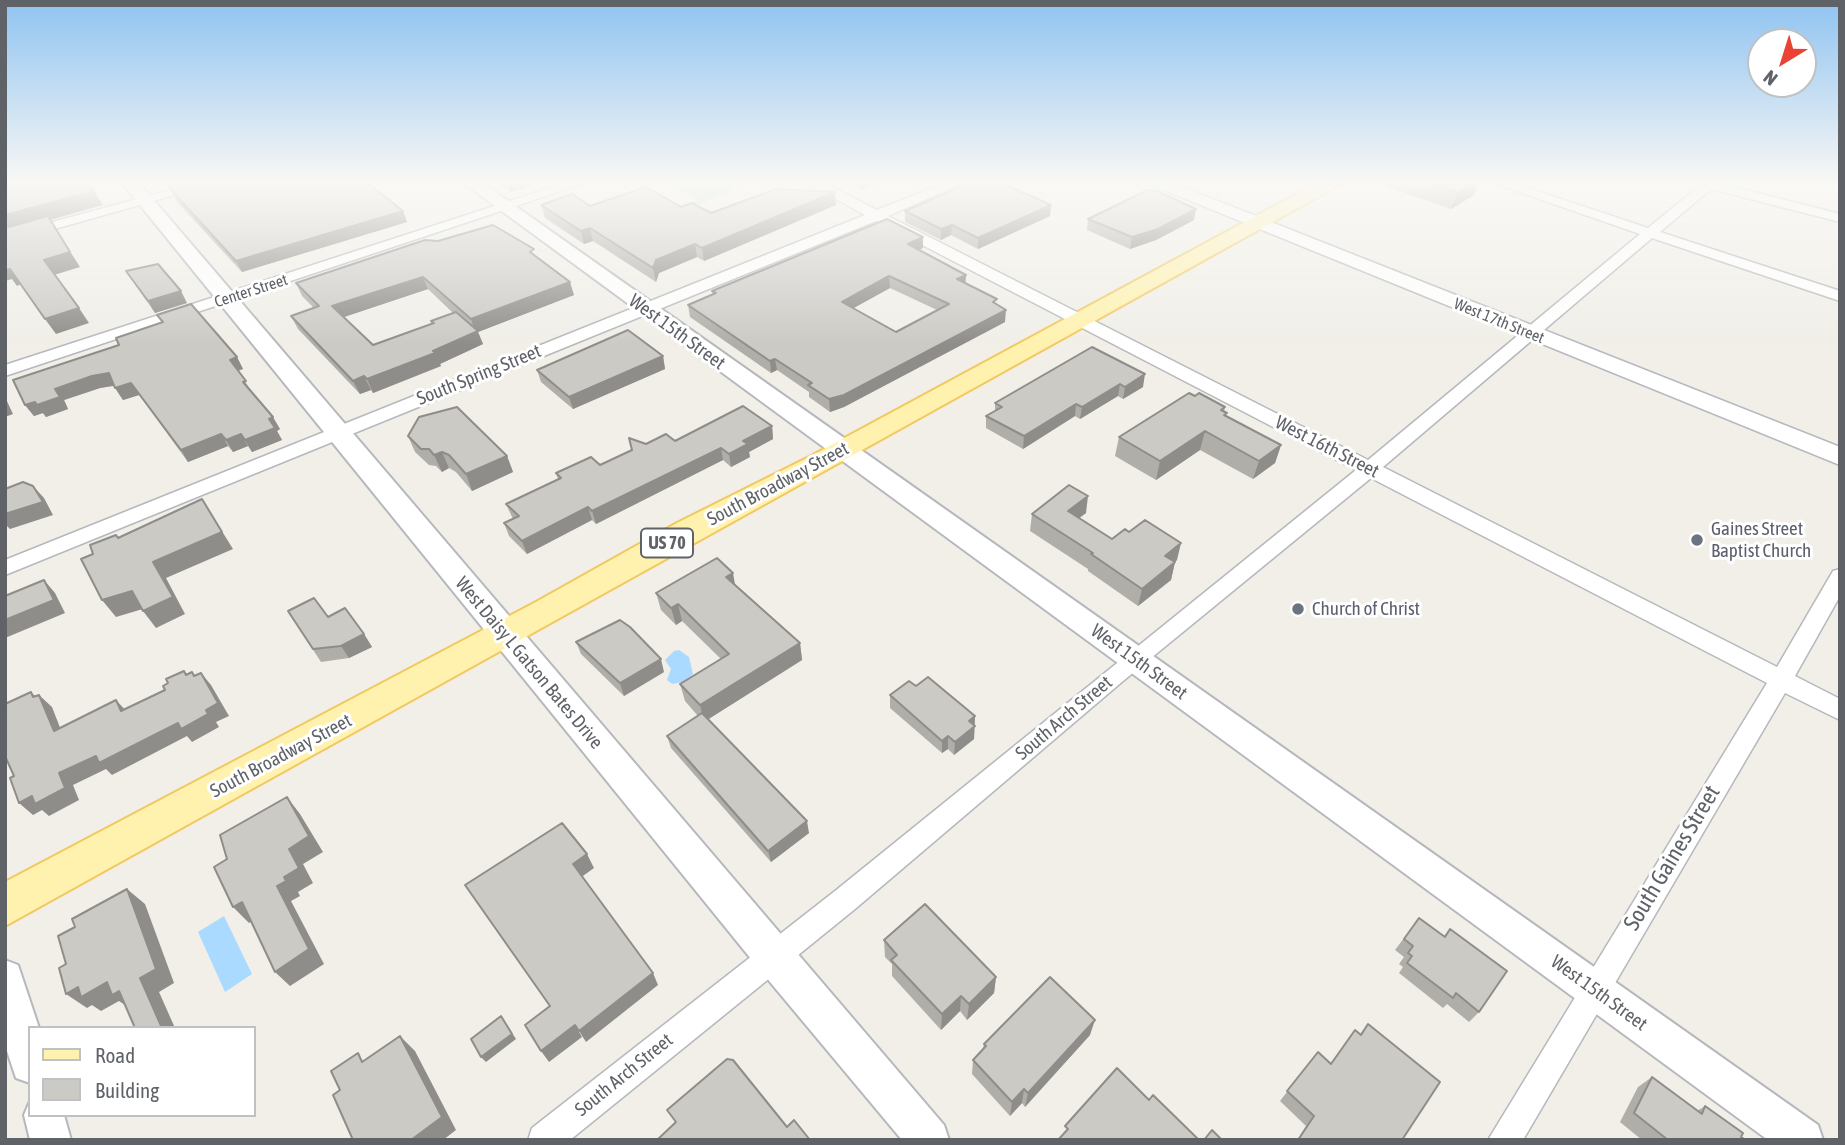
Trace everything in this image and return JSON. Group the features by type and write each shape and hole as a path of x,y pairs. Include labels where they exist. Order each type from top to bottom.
{"main road":[{"name":"South Broadway Street","path":"5,905 506,634 688,531 844,450 1233,237"},
{"name":"West 17th Street","path":"1288,237 1840,457"}],"street":[{"name":"West Daisy L Gatson Bates Drive","path":"174,237 773,957 929,1140"},
{"name":"Center Street","path":"5,371 415,237"},
{"name":"West 15th Street","path":"546,237 1804,1140"},
{"name":"South Spring Street","path":"5,568 819,237"},
{"name":"West 16th Street","path":"918,237 1840,710"},
{"name":"South Arch Street","path":"544,1140 773,957 1370,468 1528,332 1644,237"},
{"path":"1662,237 1840,296"},
{"name":"South Gaines Street","path":"1504,1140 1840,576"},
{"path":"5,978 28,1057"},
{"path":"45,1117 51,1140"}],"water":[{"path":"679,650 689,657 693,674 684,682 672,684 667,680 671,669 665,660"},
{"path":"224,916 252,974 225,992 198,932"}],"building":[{"path":"5,237 61,237 70,252 44,260 79,308 45,319 10,269 5,269"},
{"path":"214,237 315,237 236,261"},
{"path":"450,237 514,237 534,249 530,252 570,282 471,319 423,277 332,306 373,345 456,312 478,331 433,351 435,353 367,379 364,376 353,381 291,316 319,306 296,283 425,240 438,241"},
{"path":"605,237 727,237 702,248 695,244 656,260 653,268"},
{"path":"842,237 922,237 908,244 966,275 957,279 997,299 993,302 1006,310 844,395 829,399 808,385 812,383 775,359 770,361 688,305 716,293 712,291","holes":["889,276 949,304 896,332 842,302"]},
{"path":"158,264 181,291 148,301 126,271"},
{"path":"191,304 237,357 230,360 246,381 243,382 273,417 269,419 275,428 245,440 241,434 226,440 221,434 181,450 131,383 115,388 109,373 55,389 60,397 37,405 35,402 25,405 13,380 119,345 116,338 163,322 157,315"},
{"path":"628,330 663,356 569,397 537,370"},
{"path":"1092,347 1145,374 1125,387 1120,384 1082,407 1076,404 1024,436 986,416 1002,407 995,403"},
{"path":"1189,393 1195,396 1199,393 1225,407 1221,410 1227,413 1224,415 1281,445 1259,461 1205,431 1160,461 1119,437"},
{"path":"743,406 772,426 743,441 748,444 729,454 721,448 592,511 588,507 522,541 504,523 519,516 506,504 561,478 556,473 591,457 600,465 632,450 629,438 646,444 666,434 675,441"},
{"path":"457,407 507,456 466,474 449,455 442,452 434,455 429,449 421,449 408,436 419,417"},
{"path":"23,482 33,486 43,502 5,514 5,489"},
{"path":"1069,485 1088,496 1068,511 1112,539 1125,529 1129,532 1145,520 1181,543 1165,556 1175,562 1142,589 1091,554 1093,553 1032,514"},
{"path":"202,499 222,532 153,562 173,597 143,611 132,591 102,600 81,559 93,554 90,545 116,535 118,538"},
{"path":"717,558 733,573 726,577 800,643 700,705 680,684 729,654 678,604 671,608 656,593"},
{"path":"44,580 54,600 5,620 5,596"},
{"path":"314,598 328,617 345,608 364,634 341,646 313,649 288,611"},
{"path":"620,620 661,659 620,683 576,642"},
{"path":"184,671 186,675 192,672 194,676 201,673 218,703 206,710 208,714 181,729 178,723 99,763 96,756 59,773 65,788 35,804 32,796 19,803 10,778 14,776 5,756 5,704 31,692 33,697 39,695 54,731 116,700 121,711 165,690 163,686 168,683 166,679"},
{"path":"928,677 975,716 969,721 975,726 955,742 948,736 942,741 890,695 909,681 916,686"},
{"path":"702,713 807,821 768,851 667,736"},
{"path":"287,797 309,836 289,849 299,868 284,877 286,881 277,886 309,949 275,972 242,902 233,907 214,867 227,859 220,835"},
{"path":"562,823 587,854 573,864 653,973 579,1031 575,1025 541,1051 525,1025 550,1006 465,885"},
{"path":"127,889 156,969 140,978 161,1026 134,1026 119,991 112,995 107,982 81,997 78,987 66,994 59,968 66,964 58,936 75,927 72,919"},
{"path":"925,904 996,977 969,1004 961,996 942,1014 891,960 897,955 884,940"},
{"path":"1419,918 1445,937 1450,929 1507,971 1479,1012 1456,993 1453,998 1407,963 1412,956 1408,953 1413,946 1404,939"},
{"path":"1050,977 1095,1020 1028,1093 1024,1089 1012,1102 973,1060 986,1046 984,1044"},
{"path":"501,1016 512,1034 481,1057 471,1039"},
{"path":"1368,1024 1440,1082 1402,1140 1298,1140 1314,1116 1287,1091 1318,1052 1331,1064 1355,1030 1361,1035"},
{"path":"400,1036 442,1117 411,1140 353,1140 333,1095 340,1090 331,1071 358,1053 362,1062"},
{"path":"727,1059 733,1060 787,1127 794,1120 810,1140 657,1140 676,1122 667,1110"},
{"path":"1117,1068 1149,1100 1153,1095 1199,1140 1058,1140 1068,1129 1065,1126"},
{"path":"1652,1077 1702,1114 1705,1106 1743,1133 1741,1137 1746,1140 1668,1140 1634,1113"},
{"path":"1212,1130 1222,1140 1204,1140"}],"place":[{"name":"Gaines Street Baptist Church","path":"1697,540"},
{"name":"Church of Christ","path":"1298,609"}]}
